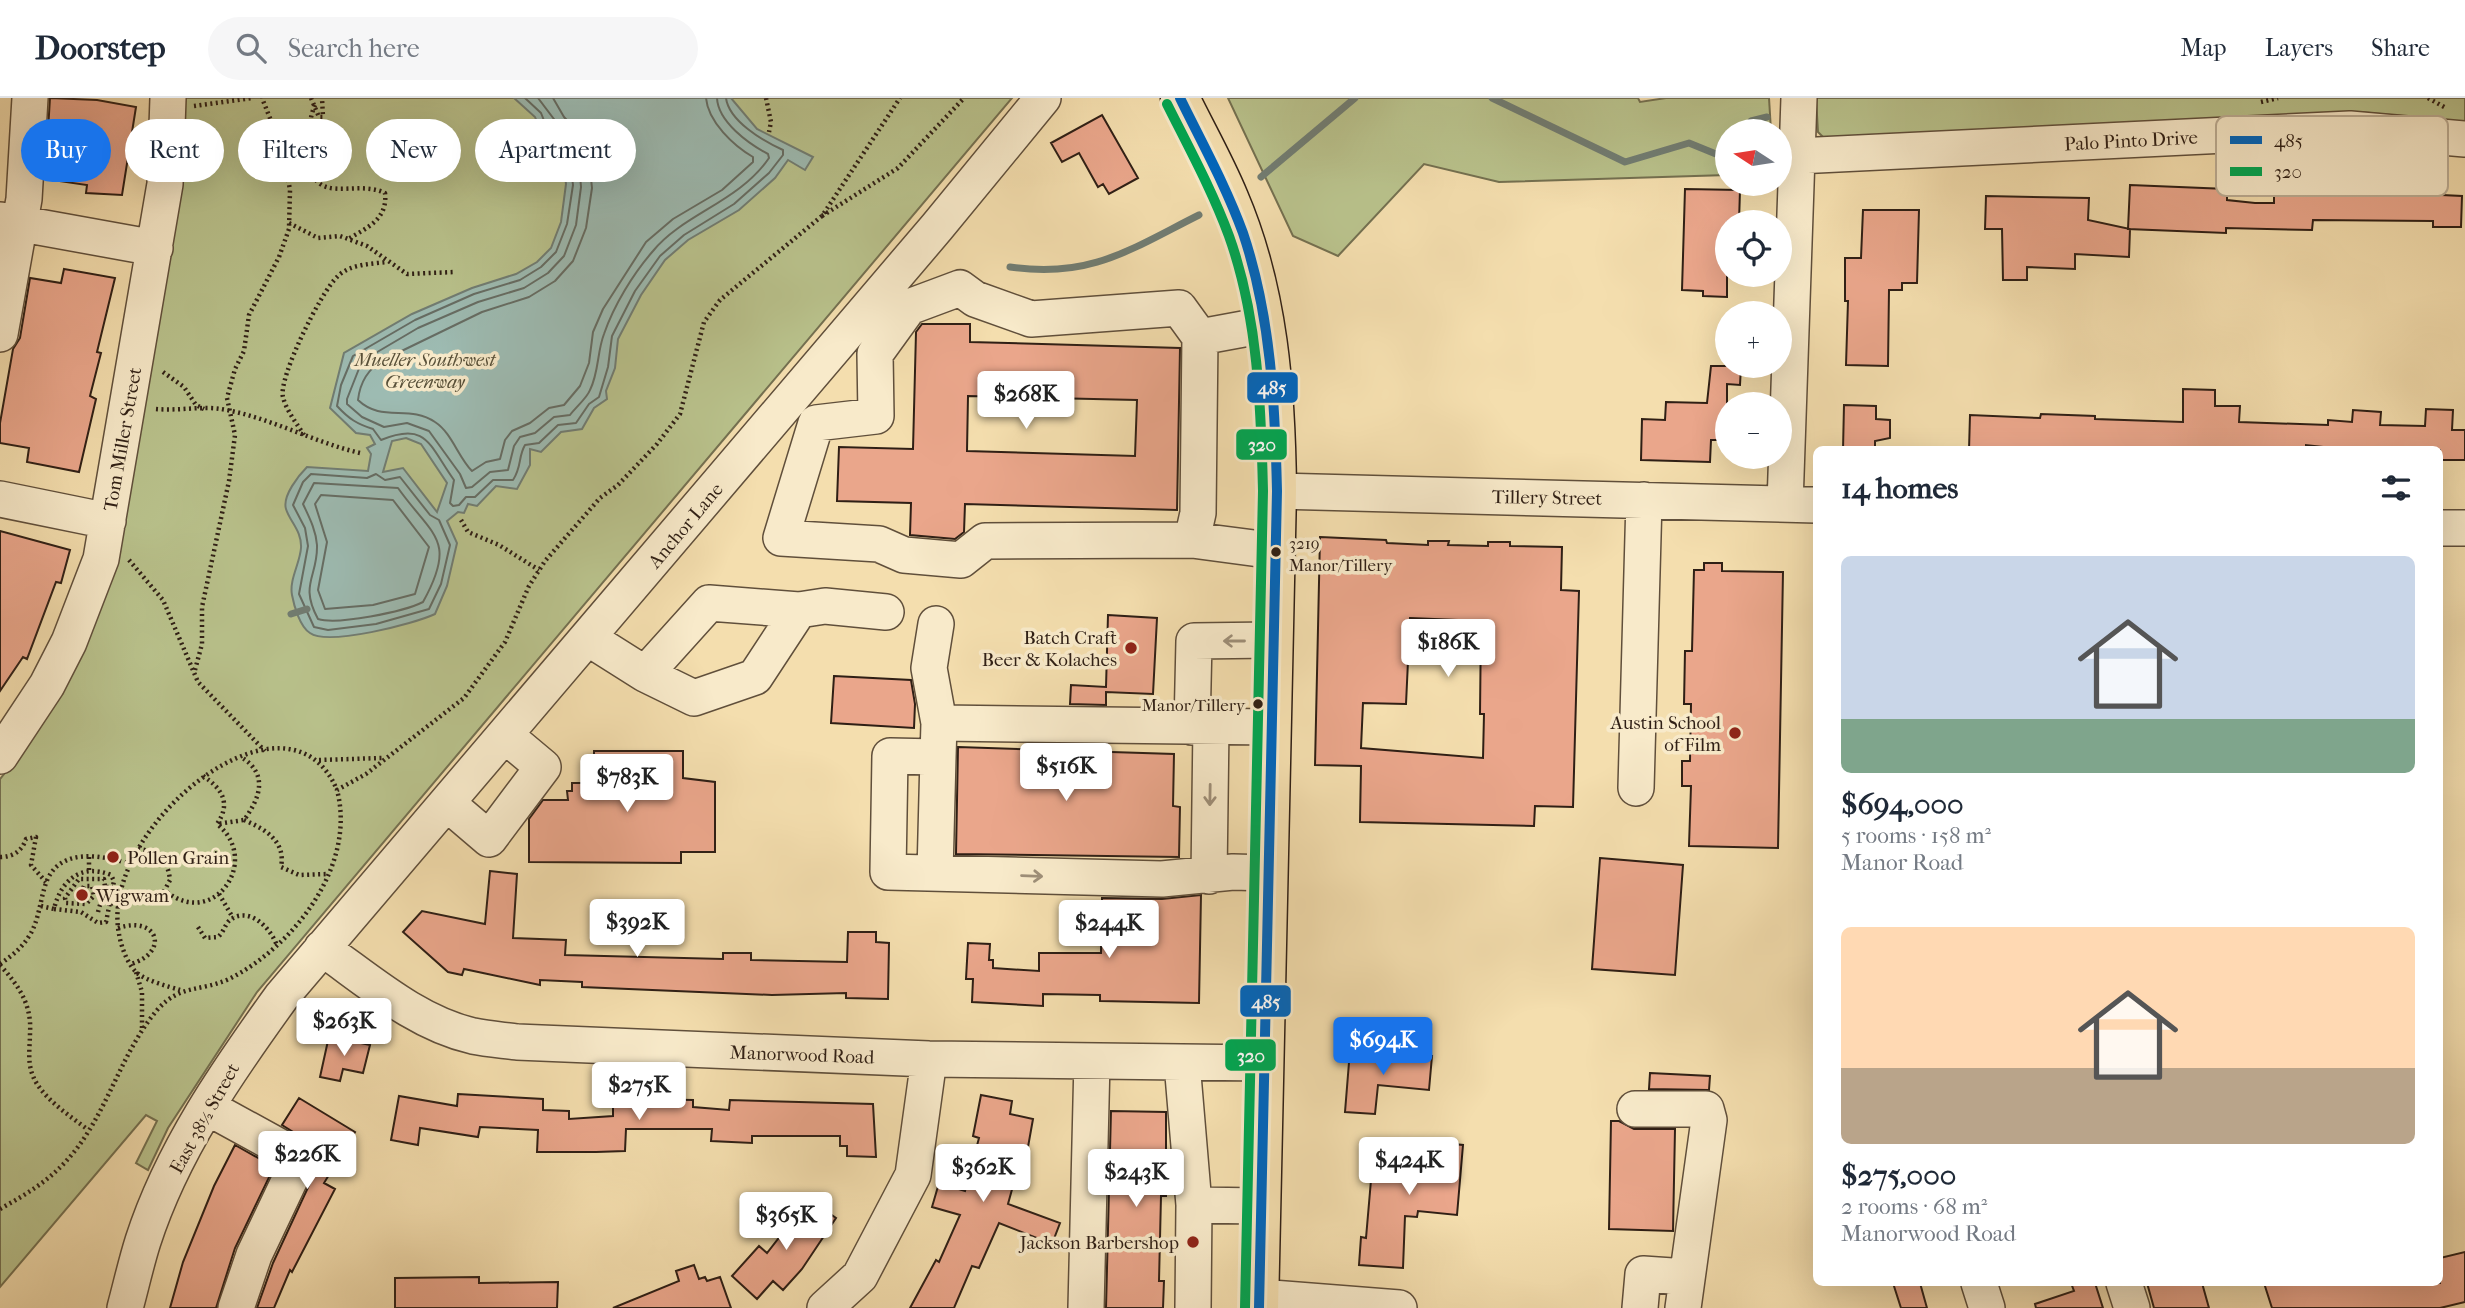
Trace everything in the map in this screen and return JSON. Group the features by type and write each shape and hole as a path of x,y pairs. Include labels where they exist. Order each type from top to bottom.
{"main road":[{"path":"1180,98 1230,199 1251,263 1273,371 1278,491 1259,1303"}],"street":[{"path":"0,334 10,221 30,98"},
{"name":"Anchor Lane","path":"322,948 506,736 1043,98"},
{"path":"1799,98 1797,156 1801,505"},
{"name":"Tom Miller Street","path":"0,756 41,695 69,642 101,559 181,102"},
{"name":"Palo Pinto Drive","path":"1797,156 2216,136"},
{"path":"10,221 155,248"},
{"path":"1192,540 1198,513 1200,337 1179,308 1031,319 975,299 960,288 909,307 875,354 876,416 816,423 781,538 878,544 904,555 961,559 985,541 1192,540 1276,551"},
{"path":"1200,337 1265,325"},
{"name":"Tillery Street","path":"1278,491 1801,505"},
{"path":"0,499 107,521"},
{"path":"1636,788 1644,500"},
{"path":"2443,528 2465,528"},
{"path":"645,674 709,603 799,610 825,606 886,612"},
{"path":"588,638 645,674 694,698 755,677 799,610"},
{"path":"936,624 929,668 949,873"},
{"path":"1209,876 1202,727 1194,641 1274,640"},
{"path":"1268,873 1233,872 1162,879 888,872 890,756 938,740 1202,727 1272,727"},
{"path":"448,804 489,839 543,766 506,736"},
{"name":"Manorwood Road","path":"322,948 399,1003 437,1023 472,1036 517,1042 929,1059 1265,1063"},
{"name":"East 38½ Street","path":"125,1308 144,1239 180,1153 252,1037 322,948"},
{"path":"825,1308 860,1276 912,1175 929,1059"},
{"path":"1086,1308 1092,1061"},
{"path":"1182,1063 1194,1205 1193,1308"},
{"path":"207,1107 300,1157 254,1255 236,1308"},
{"path":"1635,1109 1706,1109 1709,1120 1685,1292 1643,1274 1640,1308"},
{"path":"1194,1205 1260,1206"},
{"path":"1980,1286 1987,1308"},
{"path":"2125,1286 2133,1308"},
{"path":"1259,1303 1399,1308"}],"path":[{"path":"181,102 252,98"},
{"path":"195,670 202,644 202,607 235,435 227,398 235,369 244,351 249,315 279,257 289,223 290,190 283,151 262,98"},
{"path":"311,98 319,117 323,117 322,98"},
{"path":"766,98 771,122 769,132"},
{"path":"822,216 900,98"},
{"path":"337,790 366,774 383,758 464,698 505,642 529,586 539,570 600,498 618,485 657,444 680,414 704,322 720,300 822,216 898,168 964,98"},
{"path":"315,105 309,134 309,162 314,179 323,187 337,190 373,187 385,194 386,203 379,220 348,239"},
{"path":"289,223 318,238 340,236 367,246 407,274 455,272"},
{"path":"304,435 283,397 283,385 301,333 336,277 347,269 387,262"},
{"path":"159,370 184,387 196,405 204,409"},
{"path":"152,408 229,412 304,435 328,446 360,453"},
{"path":"461,520 468,531 499,545 539,570"},
{"path":"124,553 163,600 198,682 265,751"},
{"path":"142,1032 142,992 136,972 121,945 118,906 130,864 174,800 203,776 241,757 265,751 296,752 319,760 383,758"},
{"path":"241,757 257,770 260,779 258,801 244,820"},
{"path":"0,1209 47,1180 70,1158 142,1032 172,995 182,990 219,983 245,970 277,946 302,916 329,874 340,843 337,790 319,760"},
{"path":"203,776 217,785 225,803 225,813 217,824"},
{"path":"217,824 244,820 262,828 277,842 281,850 281,867 299,875 329,874"},
{"path":"167,892 179,900 197,902 209,901 219,894 234,871 236,858 227,832 217,824"},
{"path":"0,858 16,853 24,847 26,839 36,837 32,865 46,882"},
{"path":"138,849 152,851 165,862 170,880 167,892 159,901"},
{"path":"88,1129 53,1100 33,1077 28,1054 31,1030 28,1007 23,993 0,965 22,946 32,931 46,882 69,858 89,855 130,864"},
{"path":"89,855 89,870"},
{"path":"54,909 60,891 78,876 89,870 111,875 113,887 106,922 98,923 81,912 68,908"},
{"path":"78,876 104,879 105,887 97,912"},
{"path":"68,908 65,898 78,876"},
{"path":"41,906 68,908 90,901 94,890 88,885 84,886 81,893"},
{"path":"105,887 113,887"},
{"path":"219,894 233,918"},
{"path":"110,902 118,906"},
{"path":"198,927 205,938 218,937 233,918 240,916 260,921 269,929 277,946"},
{"path":"118,928 136,923 149,928 153,934 153,951 147,958 131,964"},
{"path":"136,972 164,986 182,990"}],"green space":[{"name":"Mueller Southwest Greenway","path":"184,98 1012,98 257,992 168,1128 148,1170 136,1163 157,1121 146,1115 0,1287 0,779 47,716 85,647 180,182 224,182 224,119 183,119"},
{"path":"1228,98 1638,98 1640,102 1666,98 1769,98 1770,119 1715,119 1715,175 1499,182 1424,164 1338,256 1293,236"},
{"path":"1816,98 2465,98 2465,122 2448,120 2448,116 2360,112 2216,116 2216,120 1826,140 1818,132"}],"water":[{"path":"514,98 731,98 757,129 813,157 805,170 788,160 775,178 739,210 688,240 665,260 641,295 618,339 615,368 606,391 607,399 594,408 582,429 561,432 541,452 530,449 530,465 517,489 496,486 477,506 468,504 464,513 458,512 447,521 457,543 447,586 435,614 391,628 352,635 334,637 310,633 300,621 292,595 301,542 286,509 286,498 307,467 368,471 371,454 367,448 375,444 370,435 356,433 330,408 344,353 412,314 472,288 516,274 537,262 551,248 561,222 566,182 636,182 636,119 536,119","holes":["406,438 421,444 447,483 437,512 403,468 383,472 392,441"]}],"building":[{"path":"50,98 97,100 136,107 134,119 125,119 125,176 122,195 86,193 87,185 66,182 111,182 111,119 49,119"},
{"path":"1102,115 1138,178 1109,194 1103,184 1098,187 1079,153 1062,162 1051,143"},
{"path":"2130,185 2216,189 2216,196 2255,203 2274,203 2274,196 2462,196 2461,227 2433,227 2433,221 2313,220 2312,230 2226,228 2226,233 2128,229"},
{"path":"1685,189 1715,190 1715,196 1740,196 1739,210 1715,210 1715,287 1727,287 1727,297 1703,296 1703,291 1682,290"},
{"path":"1986,196 2089,198 2088,220 2130,229 2129,257 2075,254 2075,269 2027,267 2027,280 2003,280 2002,229 1985,229"},
{"path":"1863,210 1919,210 1917,283 1902,283 1902,290 1889,290 1888,366 1846,365 1848,301 1845,301 1845,258 1861,258"},
{"path":"64,269 115,278 97,352 101,353 90,396 96,399 79,472 27,462 29,448 0,443 0,423 13,349 20,338 30,278 61,283"},
{"path":"922,324 970,324 970,342 1180,348 1177,510 965,504 964,532 955,539 910,535 911,503 837,501 839,447 913,449 916,332","holes":["968,396 1137,400 1135,456 967,451"]},
{"path":"1711,366 1715,366 1715,378 1740,378 1740,385 1727,384 1727,392 1715,392 1715,440 1711,440 1710,462 1641,460 1642,419 1665,420 1666,402 1707,403"},
{"path":"2183,389 2215,390 2215,406 2240,406 2239,422 2328,425 2328,420 2352,422 2353,410 2381,412 2380,425 2425,426 2426,409 2453,410 2452,430 2465,430 2465,460 2443,460 2443,446 1969,446 1970,415 2040,418 2041,414 2183,422"},
{"path":"1844,405 1876,406 1876,419 1890,420 1890,438 1875,441 1875,446 1843,446"},
{"path":"0,531 70,550 61,583 56,582 27,659 23,657 0,691"},
{"path":"1320,537 1428,545 1428,541 1449,541 1448,545 1488,546 1488,542 1510,542 1510,546 1562,547 1561,590 1579,591 1573,807 1535,806 1534,826 1360,822 1361,766 1315,765","holes":["1410,618 1481,621 1480,714 1484,714 1483,758 1361,748 1363,703 1406,704"]},
{"name":"Austin School of Film","path":"1704,563 1722,563 1722,571 1783,572 1778,848 1689,846 1691,786 1682,786 1682,761 1690,761 1691,704 1684,704 1685,651 1692,651 1694,570 1704,570"},
{"path":"1108,615 1157,618 1153,694 1106,692 1106,705 1070,704 1071,685 1106,687"},
{"path":"834,676 911,680 915,704 914,728 831,723"},
{"path":"958,747 1174,754 1173,806 1180,807 1179,857 956,854"},
{"path":"594,751 683,751 683,778 715,782 715,852 681,852 681,863 529,862 529,819 543,800 568,800 567,791 572,791 572,783 594,783"},
{"path":"1600,858 1683,865 1675,975 1592,969"},
{"path":"490,871 517,874 513,938 566,940 565,955 723,959 723,953 751,953 751,960 847,962 848,932 876,932 876,942 889,943 888,999 846,998 846,993 772,995 582,987 582,982 540,980 540,985 464,969 462,975 448,972 403,932 422,911 485,924"},
{"path":"1201,895 1199,1003 1100,1001 1100,995 1043,994 1043,1006 972,1002 973,979 966,979 968,943 990,944 989,960 993,960 993,968 1039,971 1039,953 1101,953 1102,898 1162,899"},
{"path":"329,1036 370,1045 363,1073 343,1069 340,1081 320,1077"},
{"path":"1350,1050 1432,1056 1429,1090 1378,1085 1375,1114 1345,1112"},
{"path":"1650,1073 1710,1076 1709,1090 1649,1089"},
{"path":"458,1094 543,1099 543,1110 569,1111 569,1119 613,1116 613,1101 641,1099 693,1100 693,1107 729,1110 730,1100 873,1104 876,1157 847,1156 847,1146 840,1146 840,1136 752,1136 752,1143 711,1141 712,1129 626,1129 625,1151 596,1152 537,1152 538,1130 480,1127 478,1137 420,1128 418,1145 391,1140 399,1096 457,1106"},
{"path":"981,1095 1012,1101 1010,1114 1033,1119 1028,1147 1024,1146 1008,1204 1060,1223 1052,1244 999,1223 979,1268 972,1266 954,1308 910,1308 936,1260 939,1262 960,1215 932,1207 939,1183 965,1191 979,1138 973,1136"},
{"path":"299,1098 355,1132 324,1183 335,1189 292,1272 290,1270 274,1308 257,1308 273,1263 318,1166 320,1156 317,1147 282,1125"},
{"path":"1111,1111 1166,1112 1166,1196 1161,1196 1159,1281 1164,1281 1163,1308 1106,1308"},
{"path":"1611,1121 1619,1121 1634,1129 1675,1129 1673,1231 1609,1229"},
{"path":"1411,1140 1463,1145 1457,1215 1418,1211 1417,1217 1405,1216 1403,1268 1359,1265 1361,1237 1366,1238 1373,1157 1408,1161"},
{"path":"235,1145 274,1167 235,1248 216,1308 170,1308 183,1262 214,1186"},
{"path":"809,1199 836,1218 802,1269 783,1290 773,1281 757,1299 732,1276 759,1246 767,1253"},
{"path":"2465,1252 2465,1302 2440,1308 2272,1308 2265,1286 2443,1286 2443,1257"},
{"path":"694,1265 699,1279 705,1277 707,1281 720,1277 731,1308 613,1308 679,1281 676,1271"},
{"path":"479,1277 479,1283 558,1282 557,1308 395,1308 395,1278"},
{"path":"1894,1286 1921,1286 1927,1308 1901,1308"},
{"path":"2072,1286 2096,1286 2103,1308 2036,1308 2035,1304 2074,1291"},
{"path":"2148,1286 2203,1286 2209,1308 2154,1308"}],"waterway":[{"path":"1261,177 1355,98"},
{"path":"1492,98 1625,162 1689,143 1715,154"},
{"path":"1759,119 1767,117"},
{"path":"1010,267 1038,270 1087,265 1130,250 1199,215"},
{"path":"291,614 307,609"}],"transit line":[{"name":"485","path":"1180,98 1243,233 1260,296 1273,393 1277,491 1259,1308"},
{"name":"320","path":"1167,104 1208,186 1239,267 1252,330 1259,394 1263,491 1245,1308"}],"place":[{"name":"3219 Manor/Tillery","path":"1276,552"},
{"name":"Batch Craft Beer & Kolaches","path":"1131,648"},
{"name":"Manor/Tillery","path":"1258,704"},
{"name":"Austin School of Film","path":"1735,733"},
{"name":"Pollen Grain","path":"113,857"},
{"name":"Wigwam","path":"82,895"},
{"name":"Jackson Barbershop","path":"1193,1242"}]}
